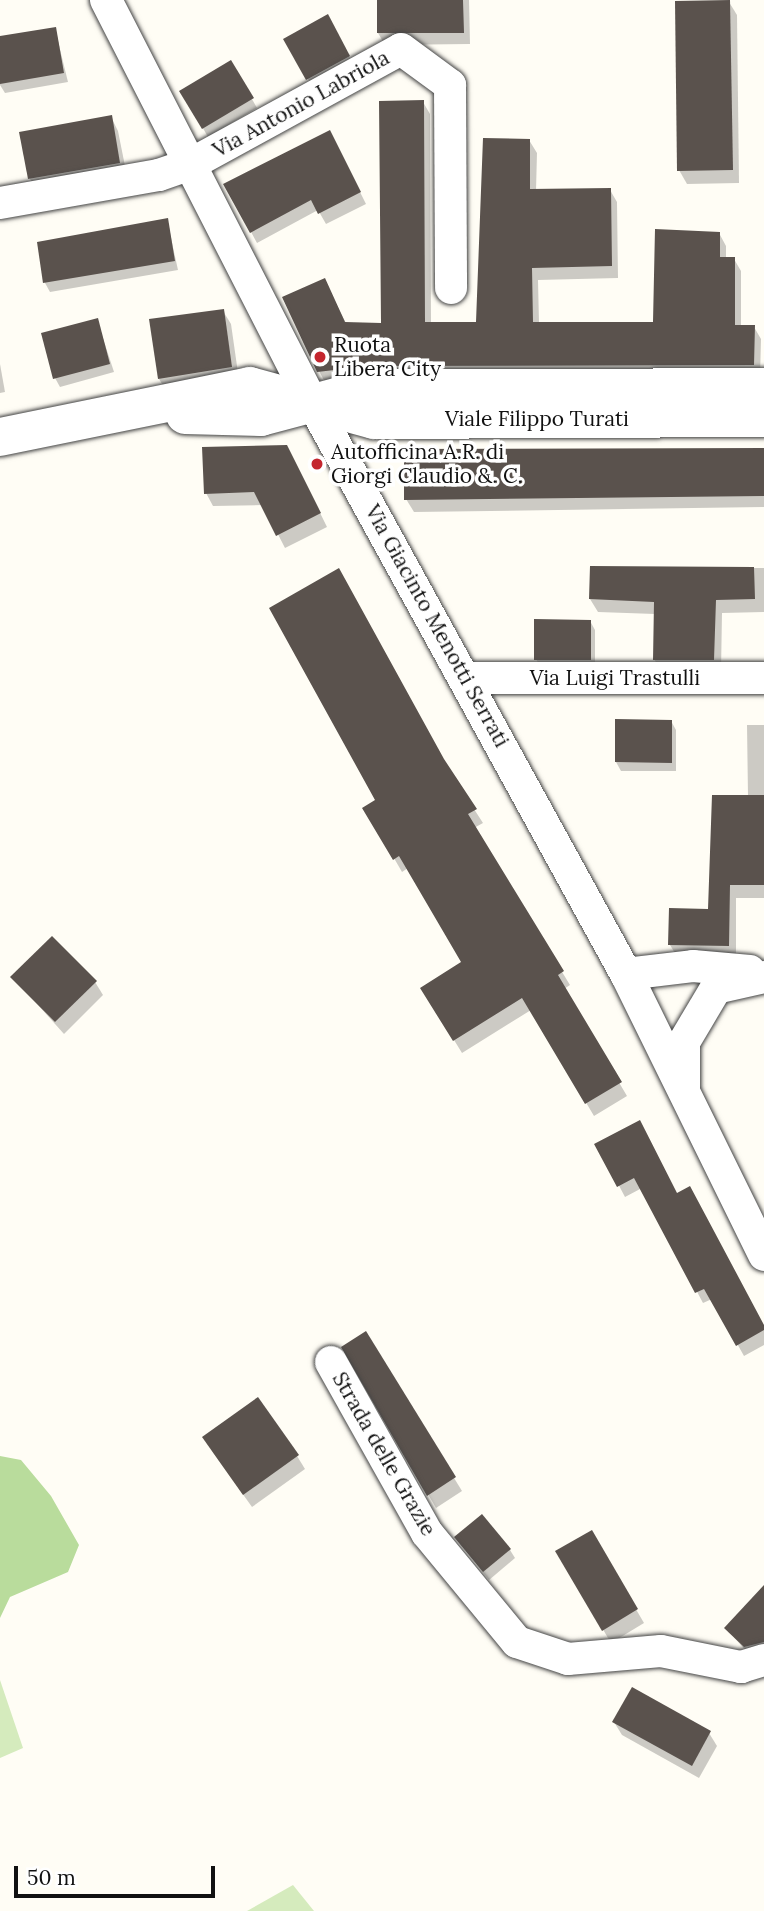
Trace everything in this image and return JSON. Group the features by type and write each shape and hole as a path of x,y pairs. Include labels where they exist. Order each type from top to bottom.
{"street":[{"name":"Via Giacinto Menotti Serrati","path":"106,0 312,402 467,678 626,974 684,1100 764,1255"},
{"name":"Via Antonio Labriola","path":"191,164 401,49 450,85 452,288"},
{"path":"0,203 159,175 191,164"},
{"name":"Viale Filippo Turati","path":"0,437 109,413 261,417 370,388 764,387"},
{"name":"Viale Filippo Turati","path":"312,402 374,420 764,418"},
{"name":"Via Luigi Trastulli","path":"467,678 764,678"},
{"path":"626,974 693,966 764,975"},
{"path":"626,974 667,985 716,988 764,975"},
{"path":"684,1100 684,1042 716,988"},
{"name":"Strada delle Grazie","path":"331,1362 427,1533 517,1642 568,1659 661,1651 741,1667 764,1660"}],"green space":[{"path":"0,1456 21,1460 51,1496 79,1545 68,1572 10,1597 0,1618"},
{"path":"0,1680 23,1748 0,1758"},
{"path":"293,1885 314,1911 247,1911"}],"building":[{"path":"377,0 463,0 464,33 377,33"},
{"path":"730,0 733,170 677,171 675,1"},
{"path":"328,14 350,56 306,80 283,39"},
{"path":"56,27 64,73 0,84 0,36"},
{"path":"231,60 254,98 202,129 179,91"},
{"path":"424,100 425,322 476,322 483,138 530,139 530,189 611,188 612,266 532,268 533,322 653,322 655,229 720,232 720,257 735,257 735,325 755,325 754,365 370,366 317,372 282,297 325,278 345,322 381,323 379,101"},
{"path":"112,115 120,163 28,179 19,132"},
{"path":"330,130 361,192 318,214 311,200 250,233 223,184"},
{"path":"168,218 175,261 43,283 37,242"},
{"path":"224,309 232,367 158,379 149,319"},
{"path":"98,318 110,364 53,379 41,333"},
{"path":"287,445 321,513 276,536 254,492 204,494 202,447"},
{"path":"764,448 764,496 404,500 404,449"},
{"path":"590,566 754,567 755,599 716,600 714,660 653,660 654,602 589,599"},
{"path":"339,568 444,759 477,809 468,814 564,971 558,975 622,1082 585,1104 522,998 453,1041 420,988 461,962 399,856 393,860 362,808 375,800 269,608"},
{"path":"534,619 591,620 591,660 534,660"},
{"path":"615,719 672,720 672,763 615,762"},
{"path":"712,795 764,795 764,885 730,885 729,946 668,945 669,908 708,909"},
{"path":"52,936 97,981 55,1022 10,977"},
{"path":"640,1120 677,1193 690,1186 764,1325 764,1330 736,1346 704,1289 695,1293 634,1178 617,1187 594,1144"},
{"path":"366,1331 456,1477 427,1496 341,1347"},
{"path":"258,1397 299,1455 243,1495 202,1437"},
{"path":"482,1514 511,1549 483,1572 454,1537"},
{"path":"592,1530 638,1609 602,1631 555,1551"},
{"path":"764,1585 764,1642 744,1647 724,1628"},
{"path":"632,1687 711,1731 692,1766 612,1722"}],"place":[{"name":"Ruota Libera City","path":"320,357"},
{"name":"Autofficina A.R. di Giorgi Claudio &. C.","path":"317,464"}]}
